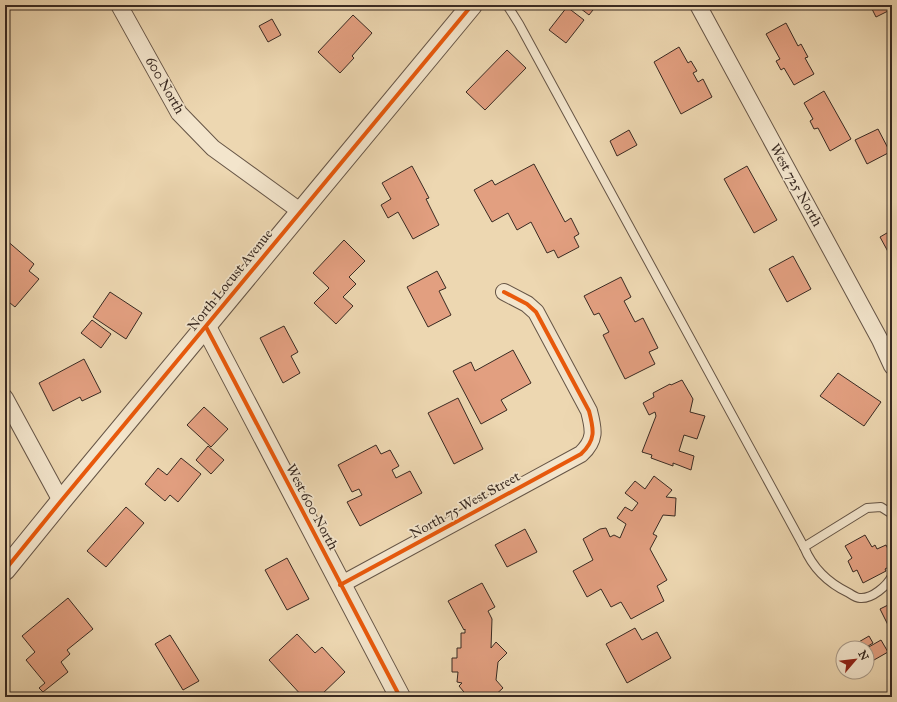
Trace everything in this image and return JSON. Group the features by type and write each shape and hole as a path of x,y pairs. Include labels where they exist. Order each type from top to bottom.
{"street":[{"name":"600 North","path":"120,5 180,114 213,148 300,212"},
{"name":"North Locust Avenue","path":"5,570 61,500 472,5"},
{"name":"West 725 North","path":"698,5 880,340 892,366"},
{"name":"North 75 West Street","path":"340,586 581,454 590,445 592,437 592,424 589,411 536,312 527,304 504,292"},
{"name":"West 600 North","path":"206,326 340,586 400,697"},
{"path":"5,398 61,500"}],"lane":[{"path":"507,5 531,44 808,556 823,577 841,589 859,598 872,596 890,580 892,576"},
{"path":"804,547 867,508 881,506 892,514"}],"building":[{"path":"576,5 597,5 589,15"},
{"path":"870,5 892,5 892,9 876,17"},
{"path":"567,7 584,20 566,43 549,30"},
{"path":"353,15 372,33 352,56 354,58 340,73 318,52"},
{"path":"272,19 281,35 268,42 259,26"},
{"path":"786,23 798,46 801,44 808,57 805,58 814,74 794,85 784,68 781,70 776,61 780,59 766,34"},
{"path":"679,47 688,63 691,61 697,71 693,73 698,82 703,79 712,97 681,114 654,62"},
{"path":"507,50 526,68 485,110 466,92"},
{"path":"824,91 851,139 830,151 818,128 814,129 810,121 813,119 804,103"},
{"path":"878,129 890,152 867,164 855,140"},
{"path":"629,130 637,145 617,156 610,141"},
{"path":"534,164 565,222 571,218 579,234 574,237 579,247 558,258 554,250 547,253 531,222 517,230 508,213 492,222 474,190 492,180 495,185"},
{"path":"412,166 429,198 426,199 439,225 413,239 398,212 388,218 381,205 391,199 382,183"},
{"path":"747,166 777,220 754,233 724,179"},
{"path":"892,230 892,259 880,237"},
{"path":"5,239 34,264 29,271 39,279 15,307 5,299"},
{"path":"344,240 365,261 349,277 356,284 343,297 353,306 336,324 314,303 329,288 313,273"},
{"path":"793,256 811,289 787,302 769,269"},
{"path":"437,271 446,288 439,291 451,315 428,327 407,287"},
{"path":"621,277 631,297 624,301 635,322 643,318 658,348 649,352 655,364 625,379 603,335 609,332 599,313 594,315 584,296"},
{"path":"110,292 142,313 126,339 93,317"},
{"path":"92,320 111,334 101,348 81,333"},
{"path":"284,326 298,352 291,356 300,373 283,383 260,338"},
{"path":"513,350 531,383 501,400 507,410 481,424 453,371 471,362 475,371"},
{"path":"84,359 101,392 82,401 80,397 53,411 39,383"},
{"path":"838,373 881,402 864,426 820,396"},
{"path":"682,380 693,399 690,412 705,416 697,439 684,435 679,451 694,456 691,470 673,463 673,466 651,458 652,455 642,452 656,416 655,412 649,415 643,403 654,397 653,393 670,384 671,385"},
{"path":"458,398 483,449 454,464 428,413"},
{"path":"204,407 228,429 211,447 187,425"},
{"path":"376,445 381,454 390,450 399,466 392,470 396,478 410,471 422,493 360,526 347,502 362,495 359,489 352,492 338,465"},
{"path":"208,446 224,460 211,474 196,460"},
{"path":"181,458 201,474 178,502 170,495 165,501 145,484 158,468 167,475"},
{"path":"654,476 672,490 666,497 676,498 675,516 663,515 653,534 657,536 650,549 667,580 657,586 664,601 631,619 621,602 611,607 601,589 587,597 573,571 593,560 583,539 600,529 606,528 610,537 614,535 620,538 626,524 617,518 625,507 632,511 638,503 625,493 635,481 645,489"},
{"path":"126,507 144,523 106,567 87,551"},
{"path":"525,529 537,552 507,567 495,545"},
{"path":"865,535 872,547 875,545 877,549 886,545 892,557 892,565 885,569 886,571 863,583 857,570 853,572 848,561 852,558 845,546"},
{"path":"287,558 309,599 287,610 265,570"},
{"path":"482,583 495,607 488,611 492,619 491,648 496,642 507,653 498,662 496,680 503,688 493,697 488,697 484,693 477,693 473,697 468,697 459,686 462,683 457,682 458,672 452,672 452,658 457,658 457,648 461,648 461,633 465,633 465,629 464,630 448,601"},
{"path":"68,598 93,629 67,650 70,654 61,662 68,672 43,692 39,688 45,683 26,660 35,652 22,636"},
{"path":"892,603 892,625 889,627 880,609"},
{"path":"635,628 642,640 657,632 671,658 627,683 606,644"},
{"path":"297,634 315,653 322,647 345,672 319,697 303,697 269,660"},
{"path":"170,635 199,681 183,690 155,644"},
{"path":"869,636 871,640 862,640"},
{"path":"881,640 888,652 875,659 875,643"}],"cycle path":[{"path":"5,570 472,5"},
{"path":"340,585 581,454 589,444 593,429 589,411 536,312 527,304 504,292"},
{"path":"206,327 400,697"}]}
